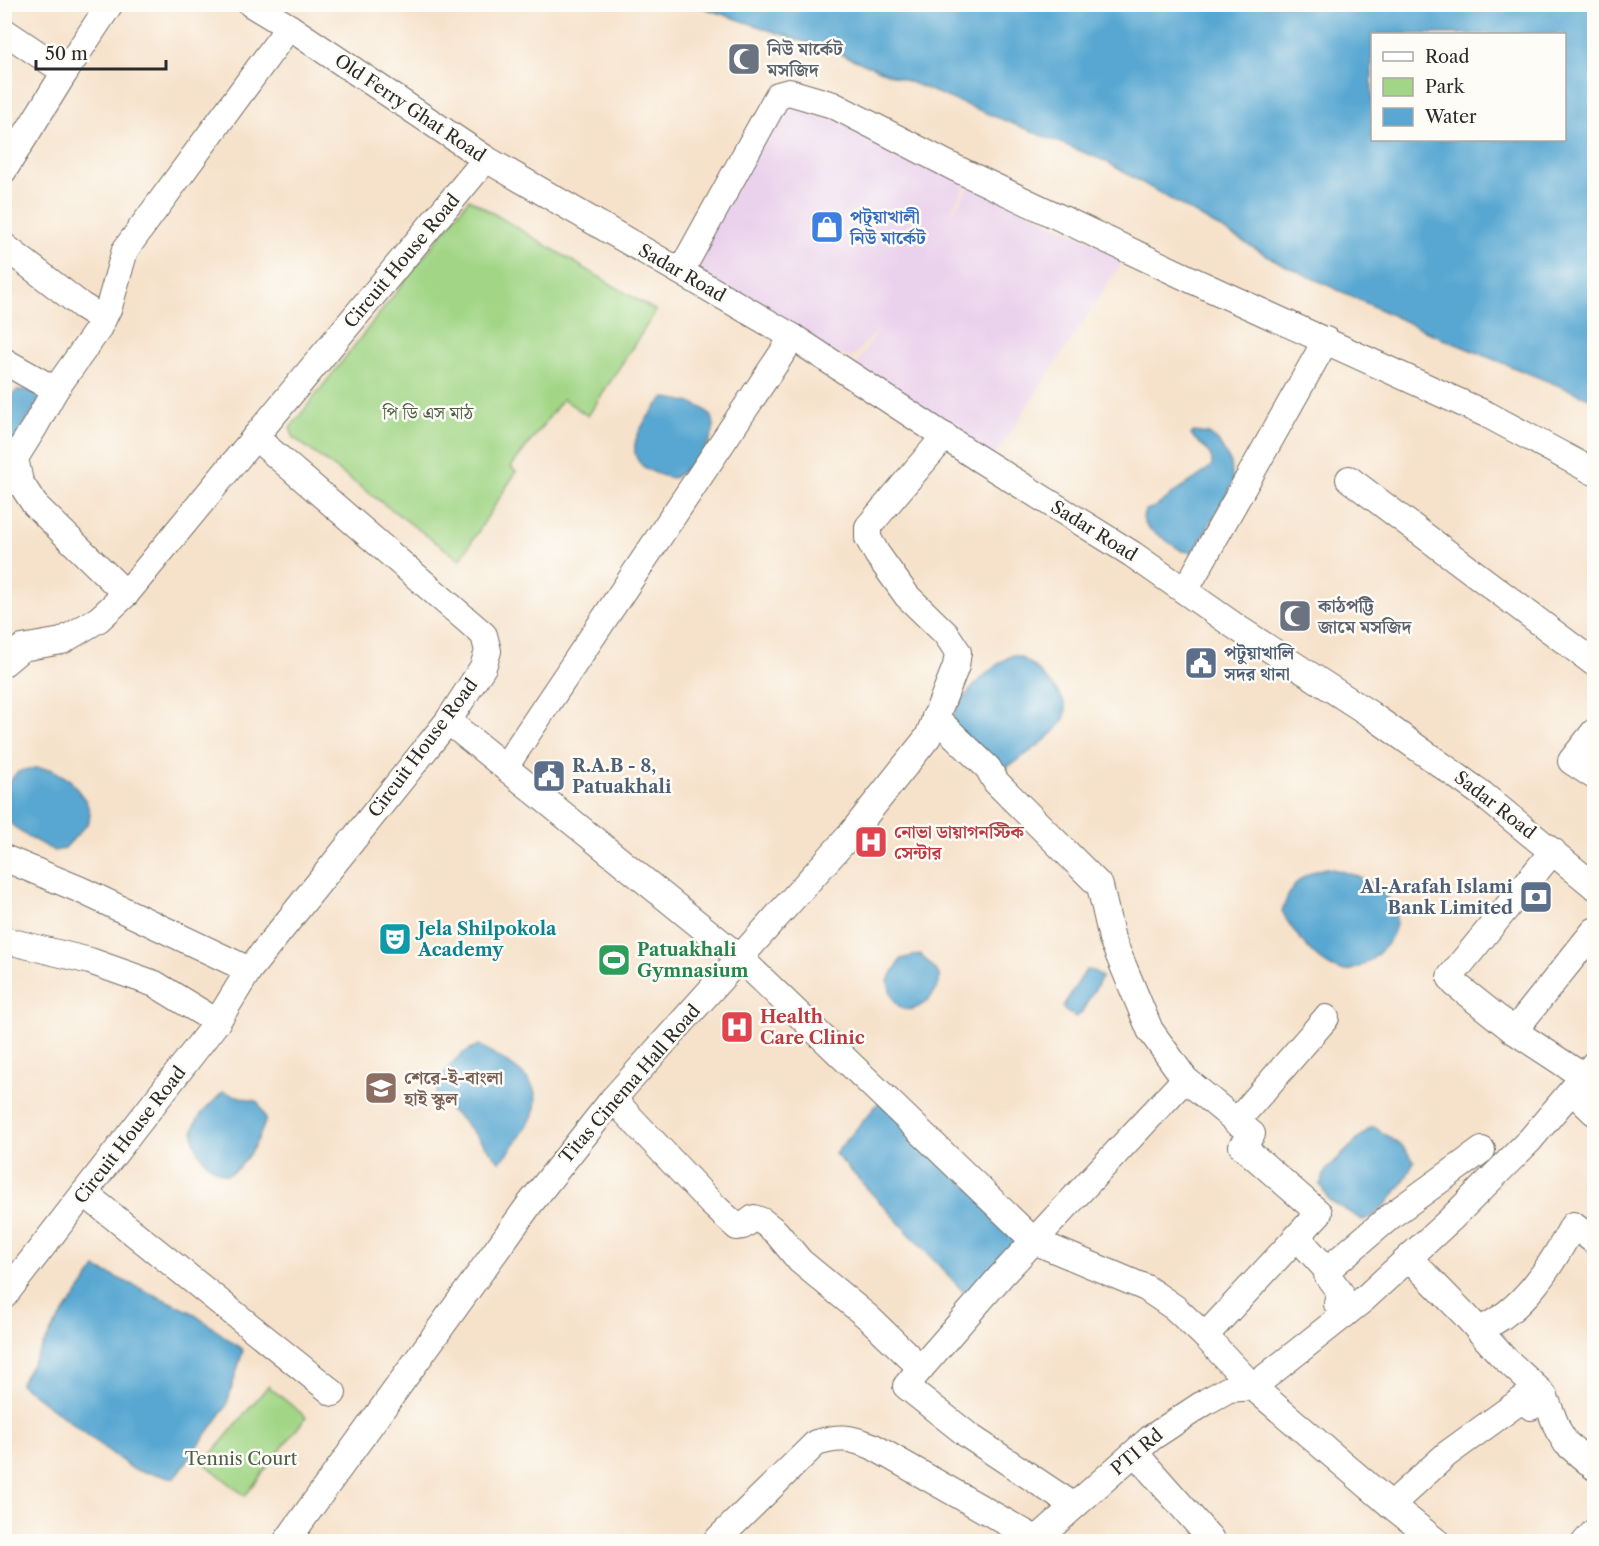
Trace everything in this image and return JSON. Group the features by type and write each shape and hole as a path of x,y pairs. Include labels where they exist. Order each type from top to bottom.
{"street":[{"path":"4,170 110,4"},
{"name":"Old Ferry Ghat Road","path":"251,4 486,159 571,209"},
{"path":"126,594 35,505 20,482 15,458 36,426 55,390 97,331 109,307 125,250 289,27"},
{"path":"4,32 65,72"},
{"path":"681,271 778,95 789,92 832,105 955,168 1194,281 1488,415 1594,472"},
{"name":"Circuit House Road","path":"4,1296 217,1022 249,970 448,721 483,666 488,651 484,635 255,437 486,159"},
{"name":"Sadar Road","path":"571,209 793,337 1132,554 1239,629 1370,714 1482,794 1594,886"},
{"path":"4,246 82,306 103,319"},
{"path":"505,767 793,337"},
{"path":"1185,591 1326,340"},
{"path":"4,361 55,390"},
{"name":"Titas Cinema Hall Road","path":"286,1542 529,1205 613,1099 850,835 928,737 956,666 958,652 946,634 907,596 877,554 868,538 868,527 878,512 945,436"},
{"path":"4,663 21,648 62,641 99,619 126,594 255,437"},
{"path":"1349,479 1594,663"},
{"path":"935,717 1100,886 1112,939 1150,1030 1185,1078 1252,1134 1242,1146 1318,1214 1205,1336"},
{"path":"448,721 740,958 1034,1241 1146,1288 1175,1308 1205,1336 1253,1388 1430,1540"},
{"path":"1594,732 1571,760 1594,776"},
{"path":"1553,851 1450,977 1455,984 1514,1031 1584,1077 1594,1112"},
{"path":"4,858 81,890 249,970"},
{"path":"1514,1031 1594,931"},
{"path":"4,940 90,961 154,984 217,1022"},
{"path":"1236,1122 1326,1018"},
{"path":"1253,1388 1344,1315 1451,1219 1530,1140 1584,1077"},
{"path":"1074,1506 969,1436 906,1386 1034,1241 1185,1078"},
{"path":"613,1099 711,1203 737,1227 743,1226 754,1218 762,1221 776,1232 800,1261 869,1318 921,1368"},
{"path":"1327,1270 1392,1215 1482,1150"},
{"path":"84,1193 333,1393"},
{"path":"1479,1330 1509,1310 1546,1272 1573,1225 1594,1241"},
{"path":"1298,1237 1327,1270 1327,1275 1340,1292 1337,1304 1344,1315"},
{"path":"1409,1258 1502,1356 1527,1377 1545,1398 1566,1443 1594,1467"},
{"name":"PTI Rd","path":"1038,1541 1151,1438 1229,1389 1253,1388"},
{"path":"1391,1505 1447,1454 1523,1399 1532,1407 1545,1398"},
{"path":"715,1542 816,1443 833,1438 852,1438 872,1446 1038,1541"},
{"path":"1135,1453 1210,1538 1208,1542"},
{"path":"1585,1542 1594,1532"}],"shaded area":[{"path":"798,102 968,182 951,214 971,184 1125,258 991,461 854,369 879,328 852,358 826,350 700,276 692,254 778,104"}],"green space":[{"name":"পি ডি এস মাঠ","path":"469,199 656,311 588,416 563,399 511,467 516,472 460,560 294,438 290,428"},
{"name":"Tennis Court","path":"268,1386 306,1417 245,1496 204,1463"}],"water":[{"path":"695,5 1594,5 1594,400 1441,338 1280,263 1105,161 840,54"},
{"path":"18,390 27,390 42,395 16,439 9,440 5,438 4,401"},
{"path":"664,398 698,406 712,418 714,426 711,437 701,454 687,469 673,478 654,473 642,465 636,456 635,446 638,434 644,422"},
{"path":"1193,432 1209,434 1218,441 1231,463 1233,483 1194,552 1182,551 1148,528 1143,517 1146,510 1159,504 1212,465 1211,456 1191,435"},
{"path":"1013,655 1027,661 1039,671 1059,693 1066,710 1064,718 1051,735 1007,767 999,766 951,722 960,703 976,684 995,666"},
{"path":"36,768 51,769 70,780 86,801 90,813 89,822 64,849 54,851 37,842 10,823 7,817 4,804 9,783 18,772"},
{"path":"1327,868 1349,873 1371,883 1381,890 1394,908 1396,920 1391,938 1376,956 1357,968 1339,970 1322,961 1298,937 1282,911 1293,888 1303,877"},
{"path":"920,954 938,972 939,983 935,992 919,1006 910,1009 901,1007 893,998 888,981 901,959"},
{"path":"1086,970 1094,971 1102,977 1081,1013 1076,1017 1065,1011 1063,1006"},
{"path":"479,1045 518,1070 534,1090 536,1102 533,1116 500,1162 462,1120 436,1098 444,1073 463,1053"},
{"path":"223,1092 258,1102 266,1119 246,1159 227,1175 206,1162 195,1145 193,1136 197,1120"},
{"path":"880,1101 1025,1242 973,1302 835,1154"},
{"path":"1374,1127 1402,1146 1414,1161 1406,1178 1385,1205 1369,1218 1362,1220 1329,1200 1320,1185 1326,1170 1369,1129"},
{"path":"96,1268 191,1312 243,1350 226,1407 175,1478 134,1470 20,1384 54,1327"}],"place":[{"name":"নিউ মার্কেট মসজিদ","path":"744,59"},
{"name":"পটুয়াখালী নিউ মার্কেট","path":"827,227"},
{"name":"কাঠপট্টি জামে মসজিদ","path":"1295,616"},
{"name":"পটুয়াখালি সদর থানা","path":"1201,663"},
{"name":"R.A.B - 8, Patuakhali","path":"549,776"},
{"name":"নোভা ডায়াগনস্টিক সেন্টার","path":"871,842"},
{"name":"Al-Arafah Islami Bank Limited","path":"1536,897"},
{"name":"Jela Shilpokola Academy","path":"395,939"},
{"name":"Patuakhali Gymnasium","path":"614,960"},
{"name":"Health Care Clinic","path":"737,1027"},
{"name":"শেরে-ই-বাংলা হাই স্কুল","path":"381,1088"}]}
